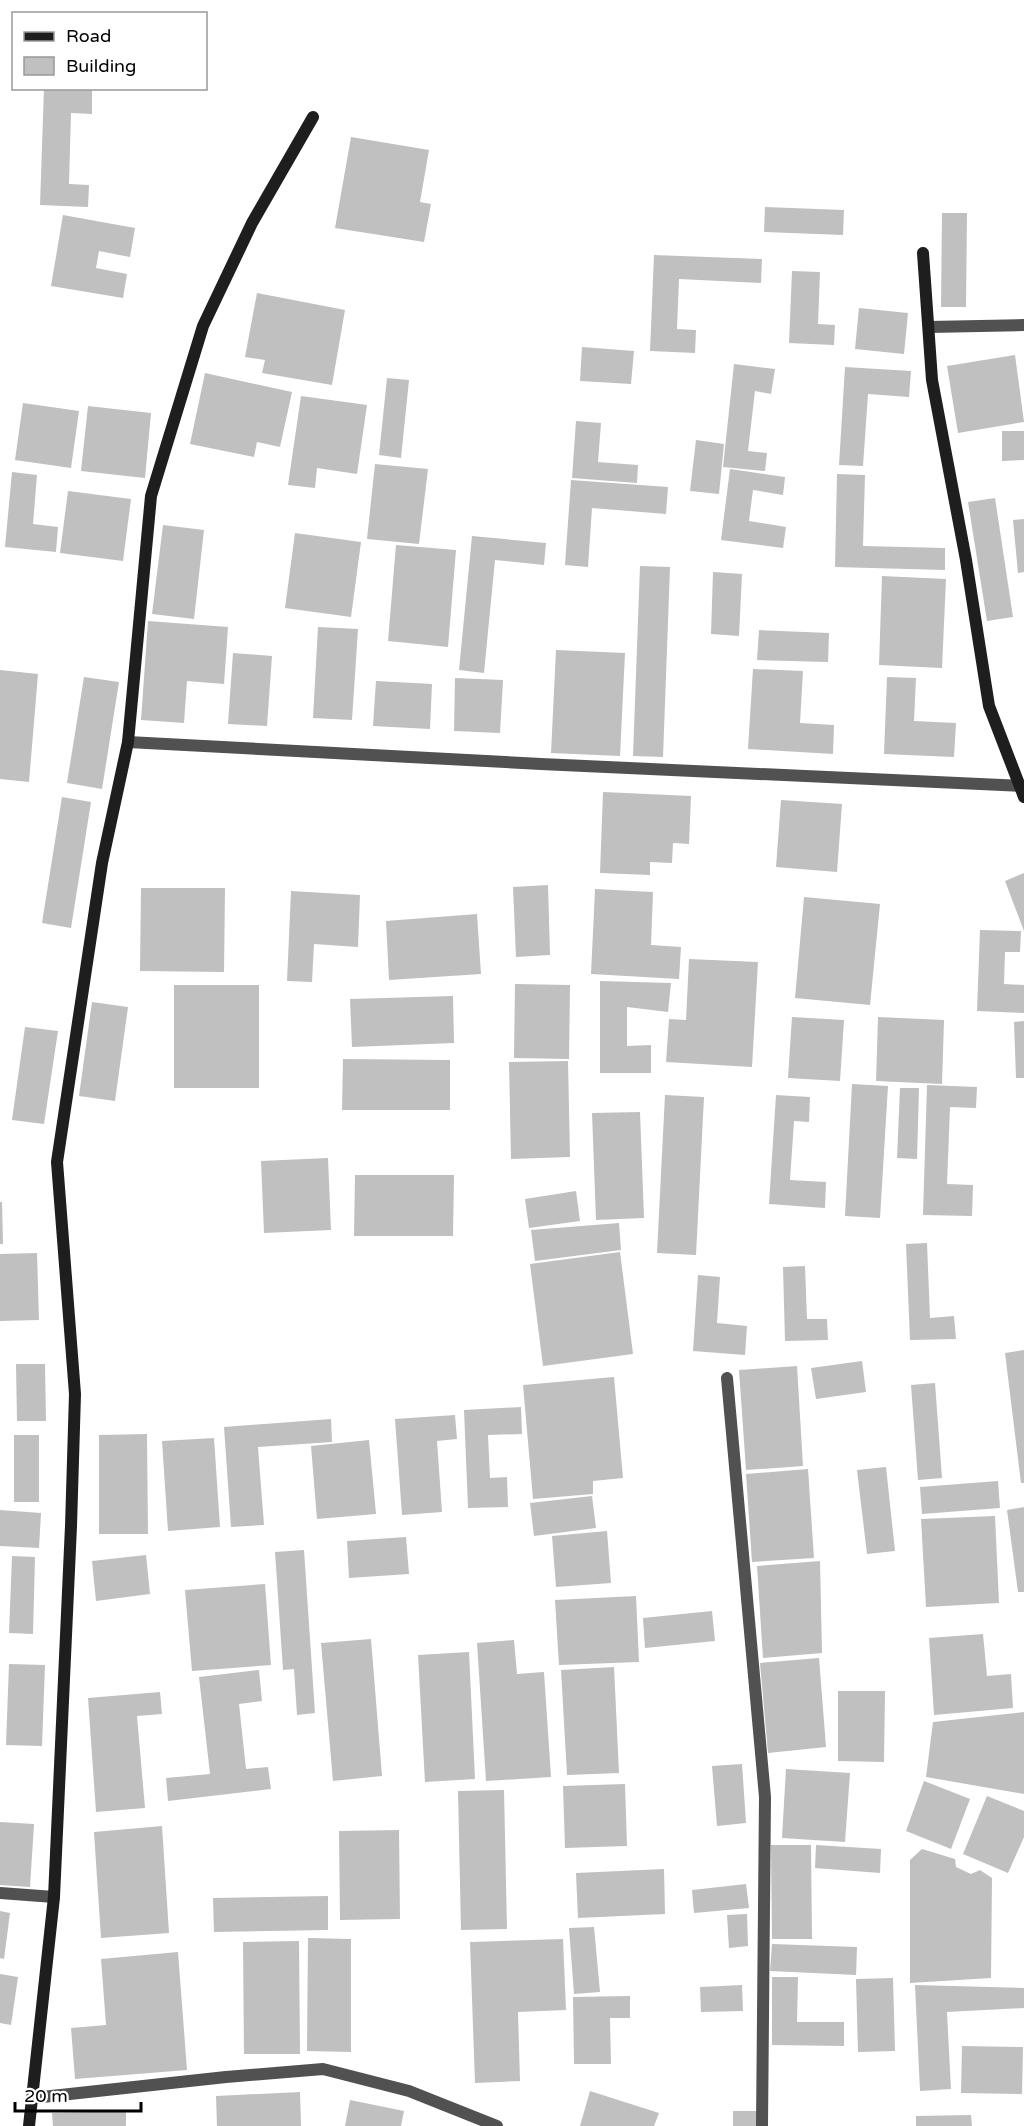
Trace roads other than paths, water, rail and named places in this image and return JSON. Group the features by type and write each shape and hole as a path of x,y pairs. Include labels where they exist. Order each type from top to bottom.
{"street":[{"path":"29,2126 54,1897 75,1394 57,1162 102,863 128,742 151,496 203,326 252,223 313,117"},
{"path":"128,742 1022,790 989,706 966,560 932,380 923,253"},
{"path":"928,327 1024,325"},
{"path":"727,1378 765,1797 762,2126"},
{"path":"0,1893 54,1897"},
{"path":"33,2098 323,2068 409,2091 497,2126"}]}
